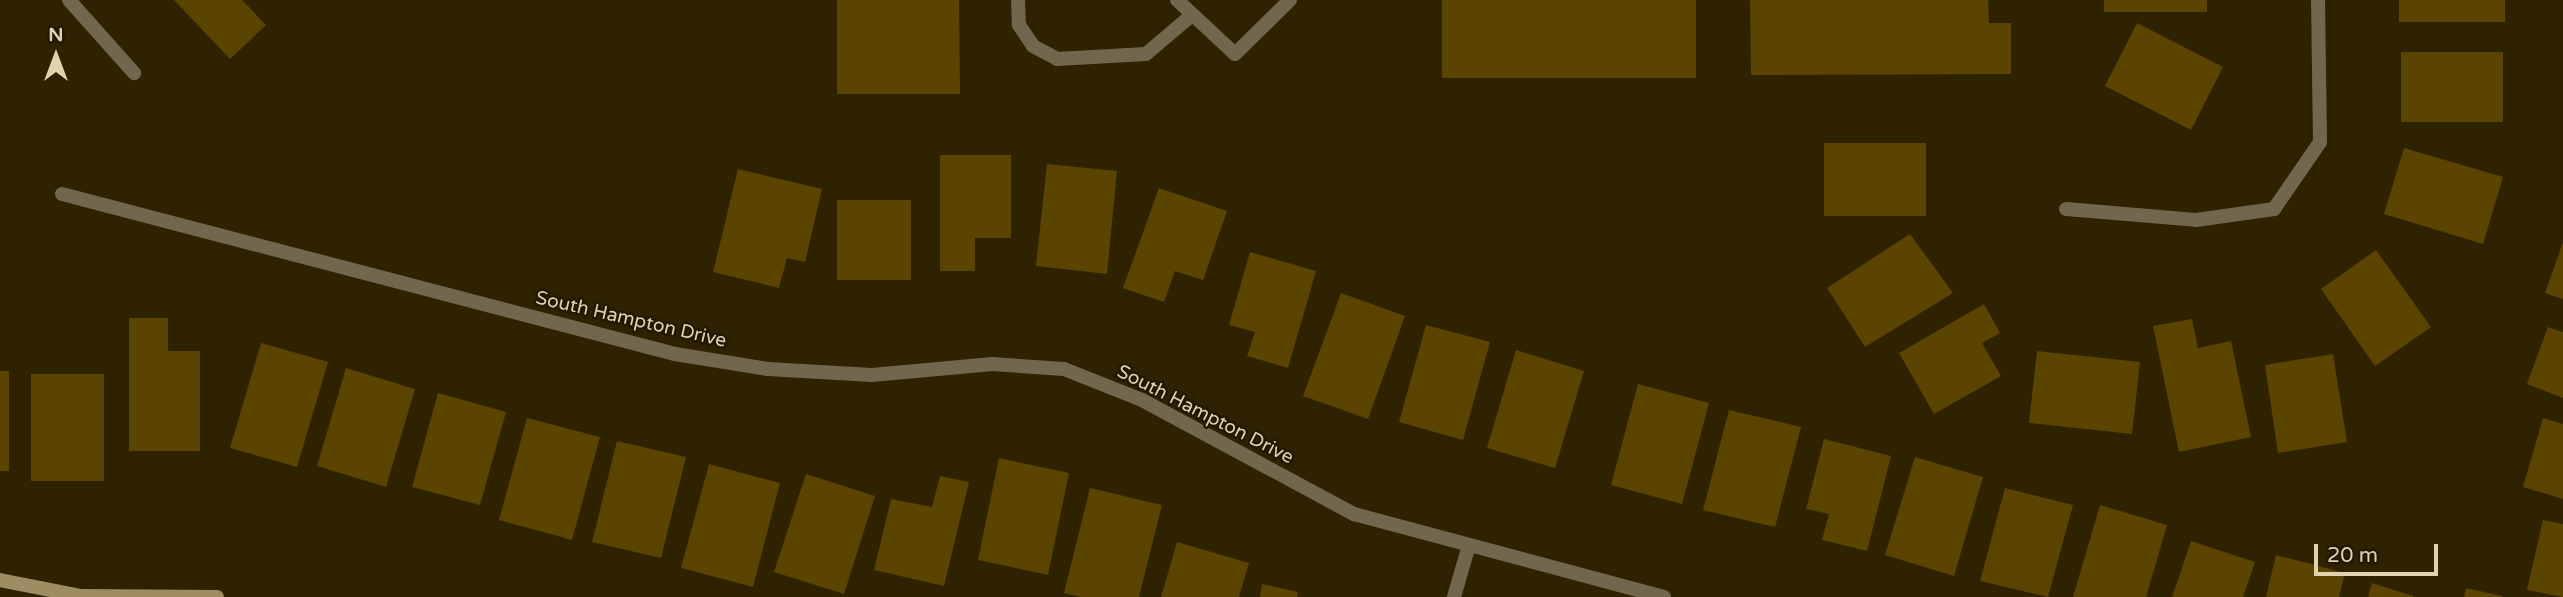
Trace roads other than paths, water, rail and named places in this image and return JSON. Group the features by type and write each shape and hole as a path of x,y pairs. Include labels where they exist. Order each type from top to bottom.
{"street":[{"path":"69,0 134,74"},
{"path":"1018,0 1019,25 1033,46 1057,59 1146,54 1192,15"},
{"path":"1177,0 1235,54 1290,0"},
{"path":"2066,209 2196,220 2274,209 2320,142 2318,0"},
{"name":"South Hampton Drive","path":"62,194 675,354 768,369 872,375 992,364 1064,369 1142,400 1354,514 1664,597"},
{"path":"1454,597 1469,545"},
{"path":"0,580 79,596 217,597"}]}
